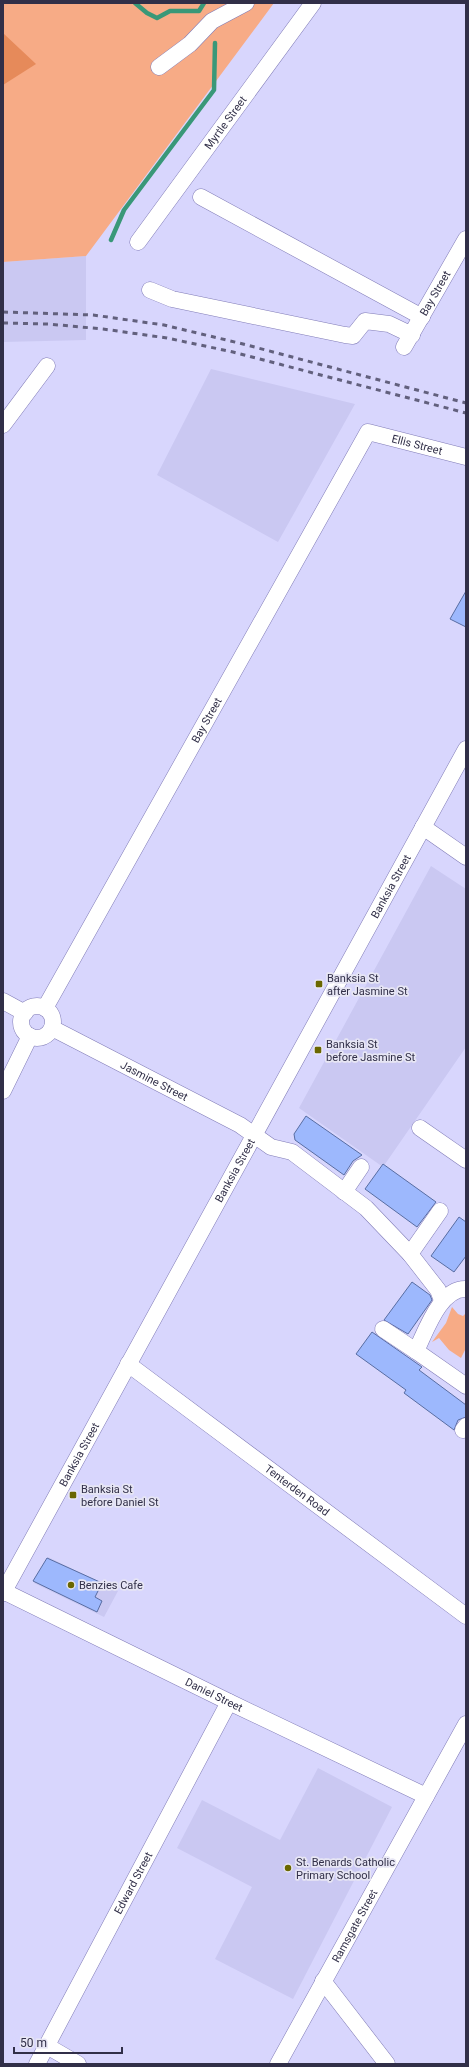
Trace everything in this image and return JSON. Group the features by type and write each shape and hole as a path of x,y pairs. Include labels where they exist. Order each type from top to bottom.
{"street":[{"path":"159,67 190,44 212,21 246,3"},
{"name":"Myrtle Street","path":"138,242 313,3"},
{"path":"201,198 422,316"},
{"name":"Bay Street","path":"150,290 172,299 345,335 353,336 365,321 389,324 408,341 466,239"},
{"path":"3,425 47,366"},
{"name":"Bay Street","path":"45,1008 368,432"},
{"name":"Ellis Street","path":"368,432 466,457"},
{"name":"Banksia Street","path":"3,1592 466,749"},
{"path":"423,827 466,857"},
{"path":"3,1001 24,1013"},
{"path":"34,1006 45,1008 52,1017 52,1028 43,1037 30,1036 23,1030 21,1024 24,1013 34,1006"},
{"name":"Jasmine Street","path":"52,1028 255,1134 271,1147 292,1152 366,1208 410,1254 438,1290 442,1300"},
{"path":"3,1091 30,1036"},
{"path":"420,1128 466,1160"},
{"path":"344,1192 361,1167"},
{"path":"410,1254 440,1211"},
{"path":"416,1351 442,1300 459,1289 466,1290"},
{"path":"383,1329 466,1386"},
{"name":"Tenterden Road","path":"128,1364 466,1616"},
{"name":"Daniel Street","path":"3,1592 426,1796"},
{"name":"Edward Street","path":"37,2064 229,1702"},
{"name":"Ramsgate Street","path":"278,2064 466,1724"},
{"path":"323,1981 388,2064"},
{"path":"47,2046 78,2064"}],"shaded area":[{"path":"3,3 274,3 86,256 3,262"},
{"path":"3,33 36,64 3,85"},
{"path":"86,256 86,340 3,342 3,262"},
{"path":"211,369 355,404 278,542 157,475"},
{"path":"431,866 466,889 466,1047 383,1167 299,1108"},
{"path":"452,1307 458,1314 463,1316 466,1313 466,1348 461,1358 449,1350 439,1338 432,1342 446,1323"},
{"name":"Benzies Cafe","path":"48,1557 118,1591 104,1617 34,1583"},
{"name":"St. Benards Catholic Primary School","path":"318,1768 392,1807 293,1999 215,1959 252,1887 177,1848 202,1800 280,1840"}],"building":[{"path":"466,591 466,627 450,619"},
{"path":"306,1116 362,1155 353,1161 344,1175 295,1140 294,1134"},
{"path":"383,1164 436,1202 417,1227 365,1189"},
{"path":"459,1217 466,1222 466,1256 454,1272 431,1256"},
{"path":"412,1282 430,1295 432,1300 408,1334 384,1320"},
{"path":"372,1332 422,1367 419,1370 466,1405 466,1417 458,1420 454,1430 404,1393 406,1390 356,1354"},
{"name":"Benzies Cafe","path":"47,1558 102,1583 95,1597 102,1601 97,1612 33,1581"}],"waterway":[{"path":"135,3 147,13 157,18 170,11 199,11 204,3"},
{"path":"111,240 124,210 214,90 215,43"}],"railway":[{"path":"3,312 93,315 164,325 243,344 466,403"},
{"path":"3,323 48,324 103,329 167,338 233,352 466,413"}],"place":[{"name":"Banksia St after Jasmine St","path":"319,984"},
{"name":"Banksia St before Jasmine St","path":"318,1050"},
{"name":"Banksia St before Daniel St","path":"73,1495"},
{"name":"Benzies Cafe","path":"71,1585"},
{"name":"St. Benards Catholic Primary School","path":"288,1868"}]}
